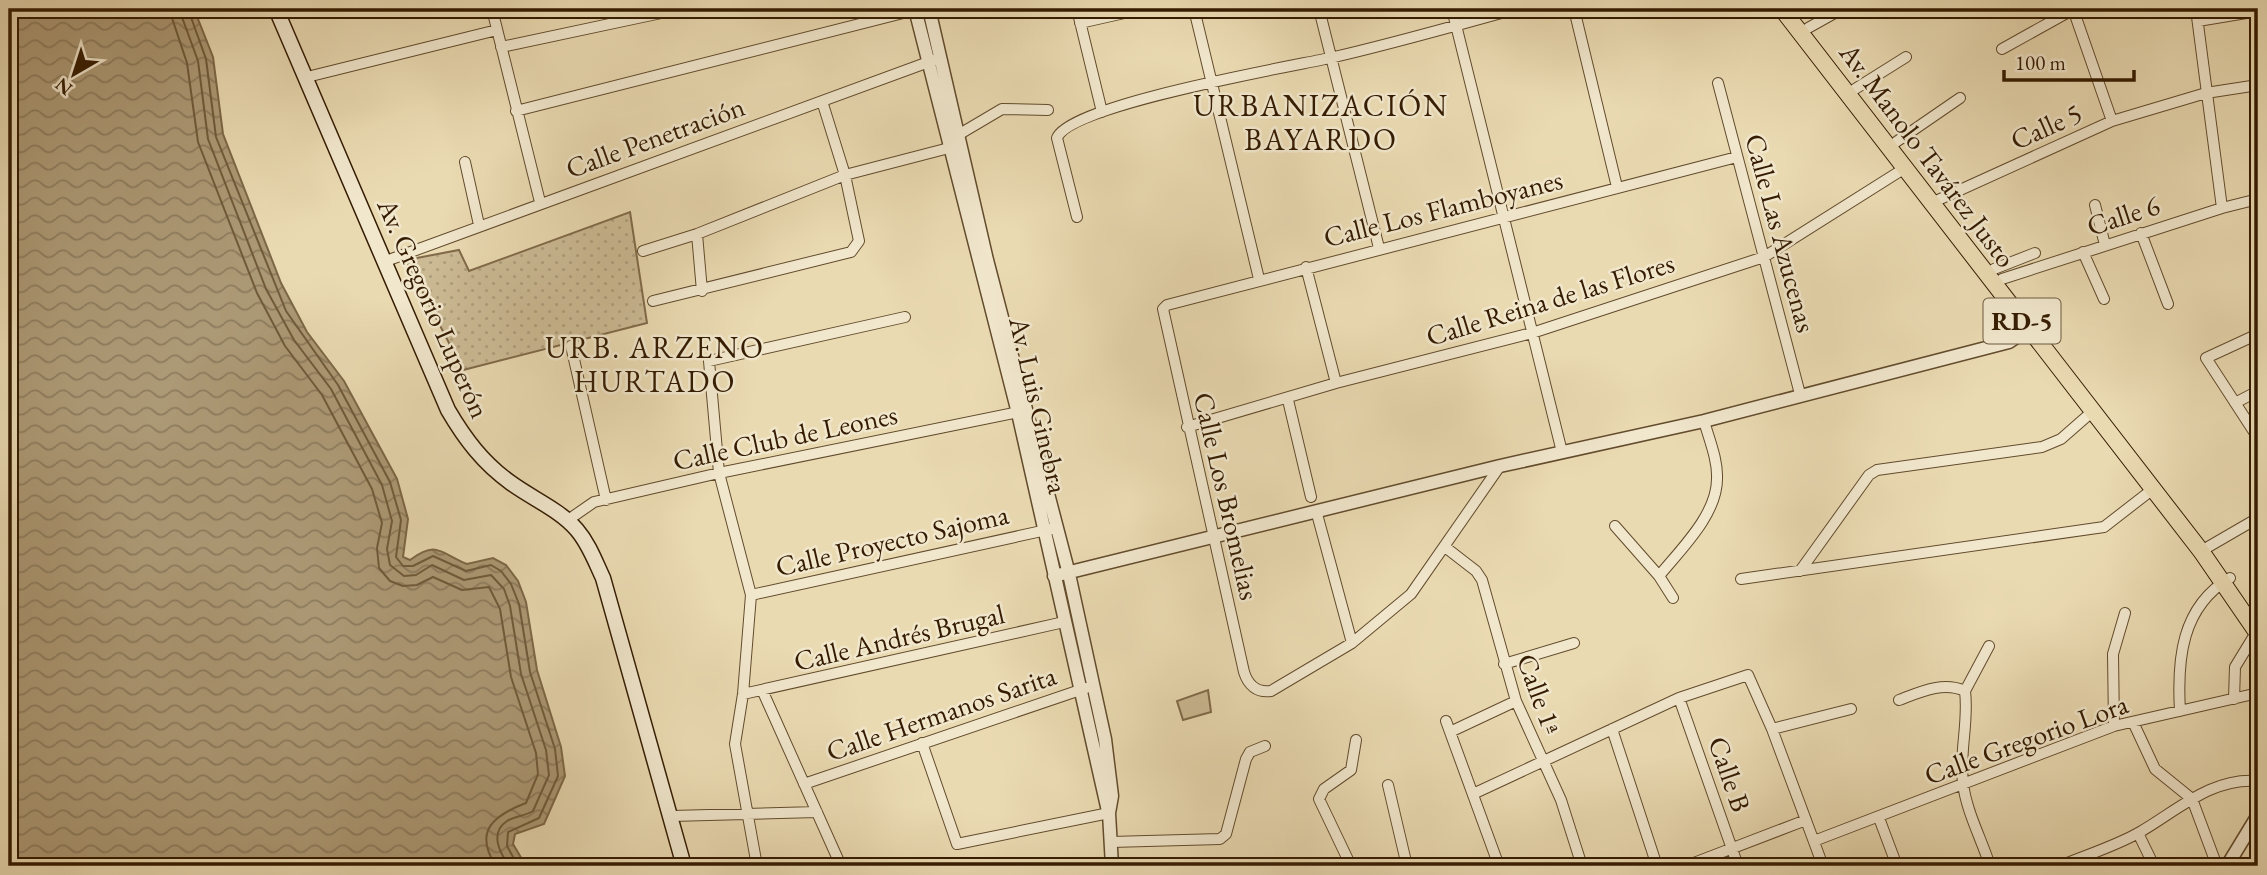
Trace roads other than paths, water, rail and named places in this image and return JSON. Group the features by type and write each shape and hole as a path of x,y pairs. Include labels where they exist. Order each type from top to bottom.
{"main road":[{"name":"Av. Gregorio Luperón","path":"276,9 448,410 479,456 510,482 568,520 587,544 603,578 684,866"},
{"name":"Av. Manolo Tavárez Justo","path":"1782,9 1905,168 2208,547 2226,580"},
{"name":"Av. Manolo Tavárez Justo","path":"1793,9 1938,200 1998,274 2032,327 2093,411 2226,580 2258,628"}],"street":[{"path":"492,9 540,202"},
{"path":"501,47 680,9"},
{"path":"516,111 915,9"},
{"name":"Av. Luis Ginebra","path":"915,9 958,135 1023,411 1043,530 1103,799 1109,813"},
{"name":"Av. Luis Ginebra","path":"929,9 934,60 949,148 1069,573 1105,739 1112,796 1109,813 1112,866"},
{"path":"1077,9 1102,112"},
{"path":"1080,23 1142,9"},
{"path":"1319,9 1379,248"},
{"path":"1452,9 1562,452"},
{"path":"1077,217 1057,138 1063,128 1102,112 1211,82 1331,57 1516,9"},
{"path":"1574,9 1617,187"},
{"path":"1808,28 1842,9"},
{"path":"2002,49 2073,9 2112,121"},
{"path":"2196,9 2222,208"},
{"path":"1197,10 1211,82 1259,279"},
{"path":"2198,21 2258,11"},
{"path":"307,77 497,30"},
{"path":"1855,89 1906,57"},
{"name":"Calle Penetración","path":"386,261 540,202 934,60"},
{"name":"Calle Las Azucenas","path":"1718,83 1800,394"},
{"name":"Calle 5","path":"1938,200 2112,121 2206,93 2258,85"},
{"path":"1896,142 1960,98"},
{"path":"653,301 851,252 859,241 845,175 822,101"},
{"path":"958,135 1002,108 1048,110"},
{"path":"643,251 697,234 845,175 949,148"},
{"name":"Calle Los Flamboyanes","path":"1163,309 1167,305 1259,279 1737,156"},
{"path":"465,162 479,225"},
{"name":"Calle Reina de las Flores","path":"1187,427 1288,400 1336,383 1532,333 1764,257 1905,168"},
{"name":"Calle 6","path":"1998,274 2082,252 2258,199"},
{"path":"2095,205 2105,245"},
{"path":"2141,233 2168,304"},
{"path":"697,234 702,291"},
{"path":"2082,252 2104,299"},
{"path":"1998,274 2035,253"},
{"path":"1306,267 1336,383"},
{"name":"Calle Los Bromelias","path":"1163,309 1187,427 1246,679 1257,690 1271,691 1352,643"},
{"path":"757,866 735,744 743,694 751,595 719,473 709,361 905,317"},
{"path":"1054,576 1317,514 1500,466 1704,421 2009,342 2032,327"},
{"path":"2258,334 2206,358 2258,438"},
{"path":"571,346 606,500"},
{"path":"2235,403 2258,391"},
{"path":"1288,400 1311,496"},
{"name":"Calle Club de Leones","path":"568,520 594,502 719,473 1023,411"},
{"path":"1800,571 1869,475 1877,470 2042,447 2062,439 2093,411"},
{"path":"1659,576 1693,533 1716,493 1715,461 1704,421"},
{"path":"1317,514 1352,643 1410,594 1500,466"},
{"path":"1741,579 2104,527 2153,489"},
{"path":"2208,547 2258,517"},
{"path":"1615,526 1659,576 1673,598"},
{"name":"Calle Proyecto Sajoma","path":"751,595 1056,528"},
{"name":"Calle 1ª","path":"1445,547 1479,575 1516,701 1561,800 1582,866"},
{"path":"2180,711 2177,670 2183,640 2194,612 2226,580"},
{"path":"2114,726 2113,654 2124,613"},
{"name":"Calle Andrés Brugal","path":"743,694 763,692 1064,622"},
{"path":"2234,699 2235,667 2258,628"},
{"path":"1504,664 1574,643"},
{"path":"1989,646 1965,691 1968,710 1963,736 1963,785 1990,866"},
{"path":"1473,794 1679,698 1748,675 1772,729 1823,866"},
{"name":"Calle Hermanos Sarita","path":"804,785 1093,686"},
{"path":"1899,700 1932,688 1954,686 1965,691"},
{"path":"763,692 841,866"},
{"name":"Calle Gregorio Lora","path":"1814,841 2114,726 2258,693"},
{"name":"Calle B","path":"1679,698 1738,866"},
{"path":"1450,732 1516,701"},
{"path":"1772,729 1851,709"},
{"path":"1446,721 1499,866"},
{"path":"2133,722 2155,769 2192,799 2217,866"},
{"path":"1612,729 1657,866"},
{"path":"1351,866 1320,799 1324,789 1351,770 1356,740"},
{"path":"922,743 957,844 1109,813"},
{"path":"1111,842 1220,839 1226,834 1246,759 1250,752 1265,746"},
{"path":"2060,866 2138,833 2192,799 2230,782 2258,781"},
{"path":"1388,785 1407,866"},
{"path":"672,816 817,812"},
{"path":"2227,866 2258,815"},
{"path":"1879,818 1897,866"},
{"path":"1686,866 1806,820"},
{"path":"2138,833 2154,866"}],"water":[{"path":"9,9 194,9 213,57 223,134 281,283 307,332 344,381 397,479 408,519 403,557 410,560 426,551 438,550 467,564 493,558 506,565 518,581 526,602 537,670 561,747 565,776 544,824 515,834 513,844 526,866 9,866"}],"district":[{"name":"URBANIZACIÓN BAYARDO","path":"1321,123"},
{"name":"URB. ARZENO HURTADO","path":"655,365"}]}
